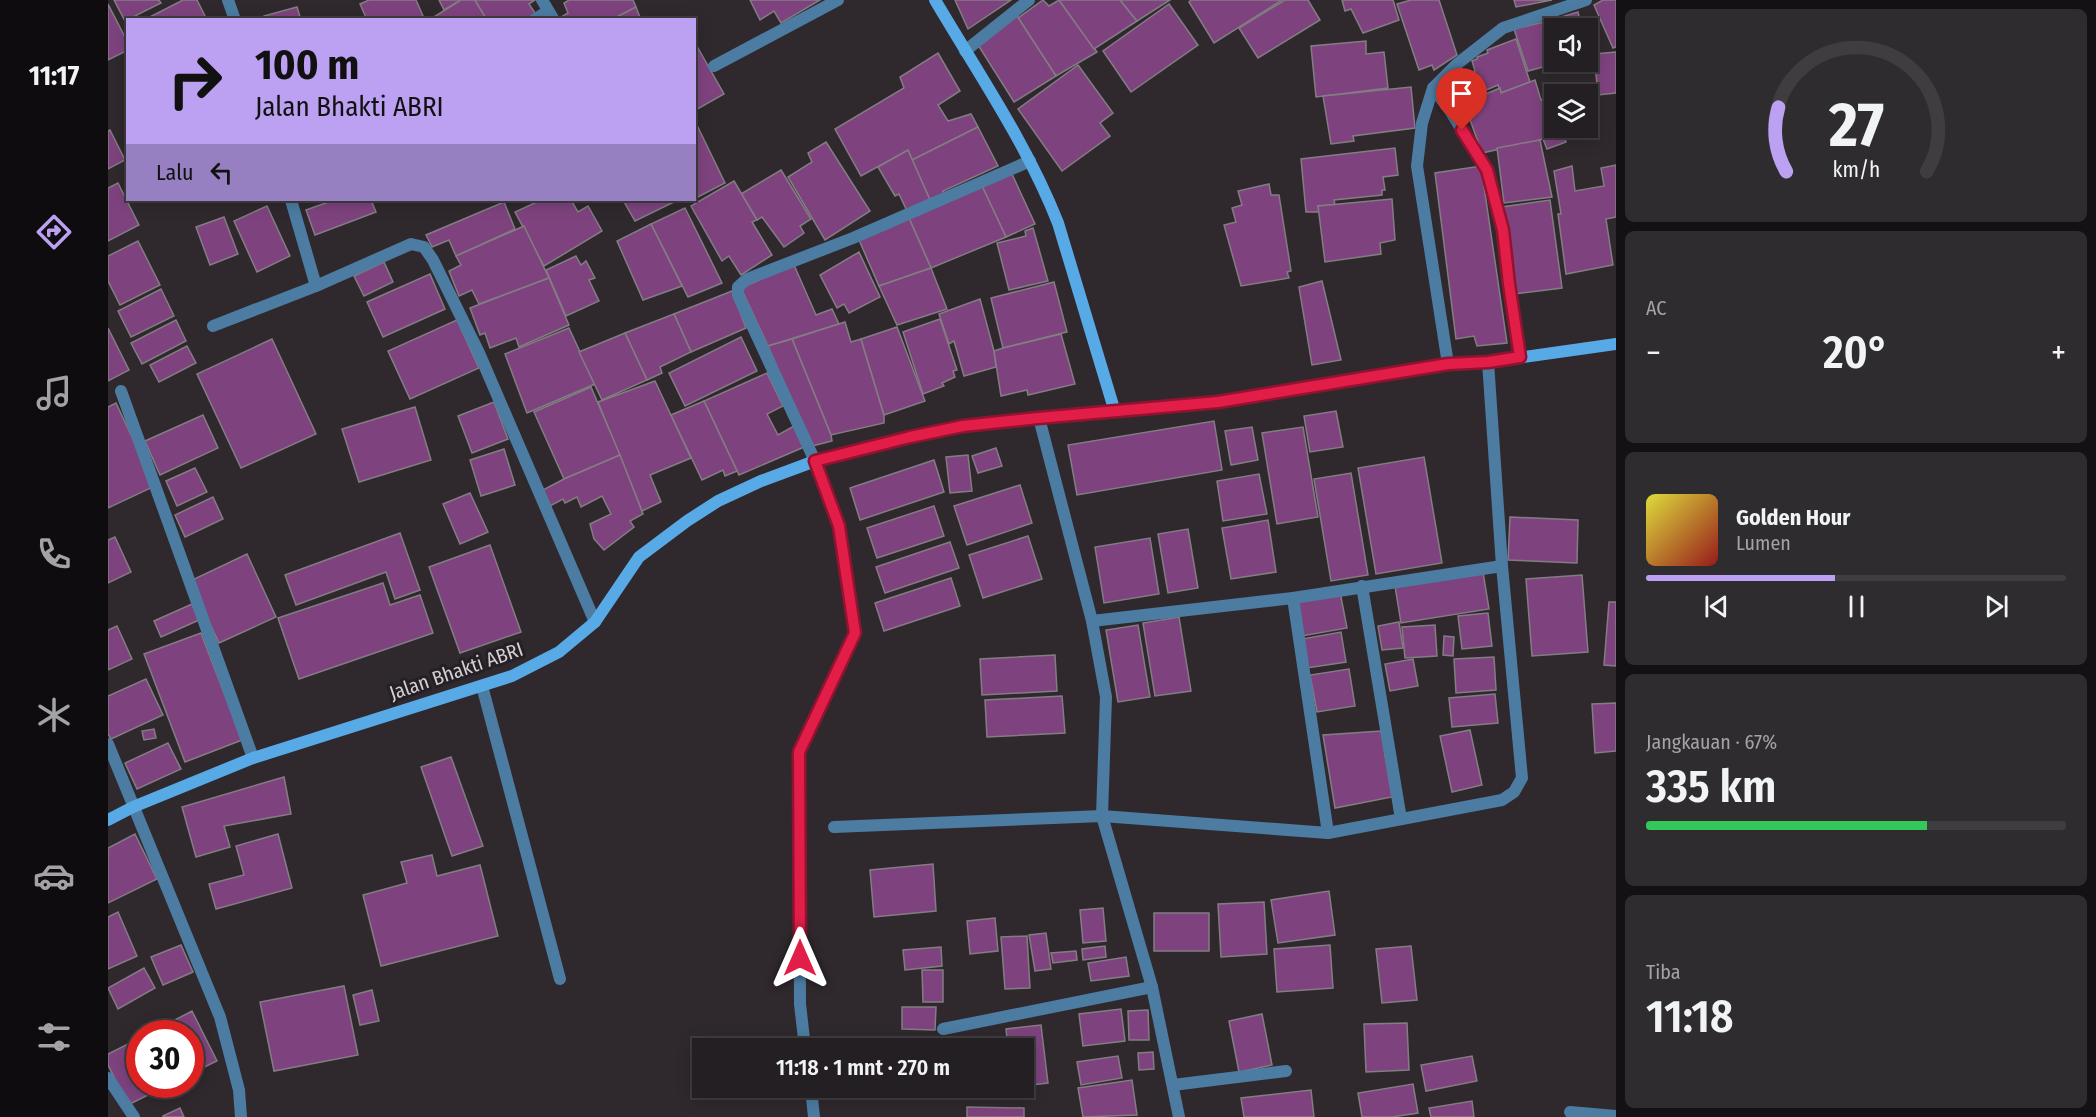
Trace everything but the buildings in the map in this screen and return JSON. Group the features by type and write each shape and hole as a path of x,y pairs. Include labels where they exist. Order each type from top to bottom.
{"street":[{"path":"228,0 234,18"},
{"path":"542,0 551,16"},
{"path":"714,66 838,0"},
{"path":"935,0 1030,161 1058,223 1114,412"},
{"path":"965,51 1029,0"},
{"path":"1448,364 1417,166 1422,123 1433,88 1457,63 1503,28 1586,0"},
{"path":"1433,88 1451,112 1487,170 1503,230 1520,357"},
{"path":"805,1038 800,1004 799,752 855,633 839,526 815,461 738,295 738,287 747,279 853,238 1030,161"},
{"path":"291,201 316,286"},
{"path":"213,326 316,286 411,244 424,247 433,260 479,353 595,622"},
{"name":"Jalan Bhakti ABRI","path":"108,820 133,807 253,758 512,676 559,652 595,622 639,557 687,521 718,501 761,481 815,461 963,426 1218,402 1448,364 1488,362 1616,344"},
{"path":"834,827 1102,816 1328,833 1502,800 1514,792 1522,778 1502,566 1488,362"},
{"path":"121,391 253,758"},
{"path":"1038,418 1092,621 1106,697 1102,816 1152,987 1179,1117"},
{"path":"1092,621 1293,598 1502,566"},
{"path":"1362,586 1401,819"},
{"path":"1293,598 1328,833"},
{"path":"482,686 560,979"},
{"path":"108,744 220,1017 239,1090 240,1117"},
{"path":"943,1029 1152,987"},
{"path":"1173,1085 1286,1071"},
{"path":"108,1078 134,1117"},
{"path":"811,1098 814,1117"},
{"path":"1570,1112 1616,1116"}],"route":[{"path":"800,958 799,752 855,633 839,526 815,461 963,426 1218,402 1448,364 1488,362 1520,357 1503,230 1487,170 1462,130"}]}
